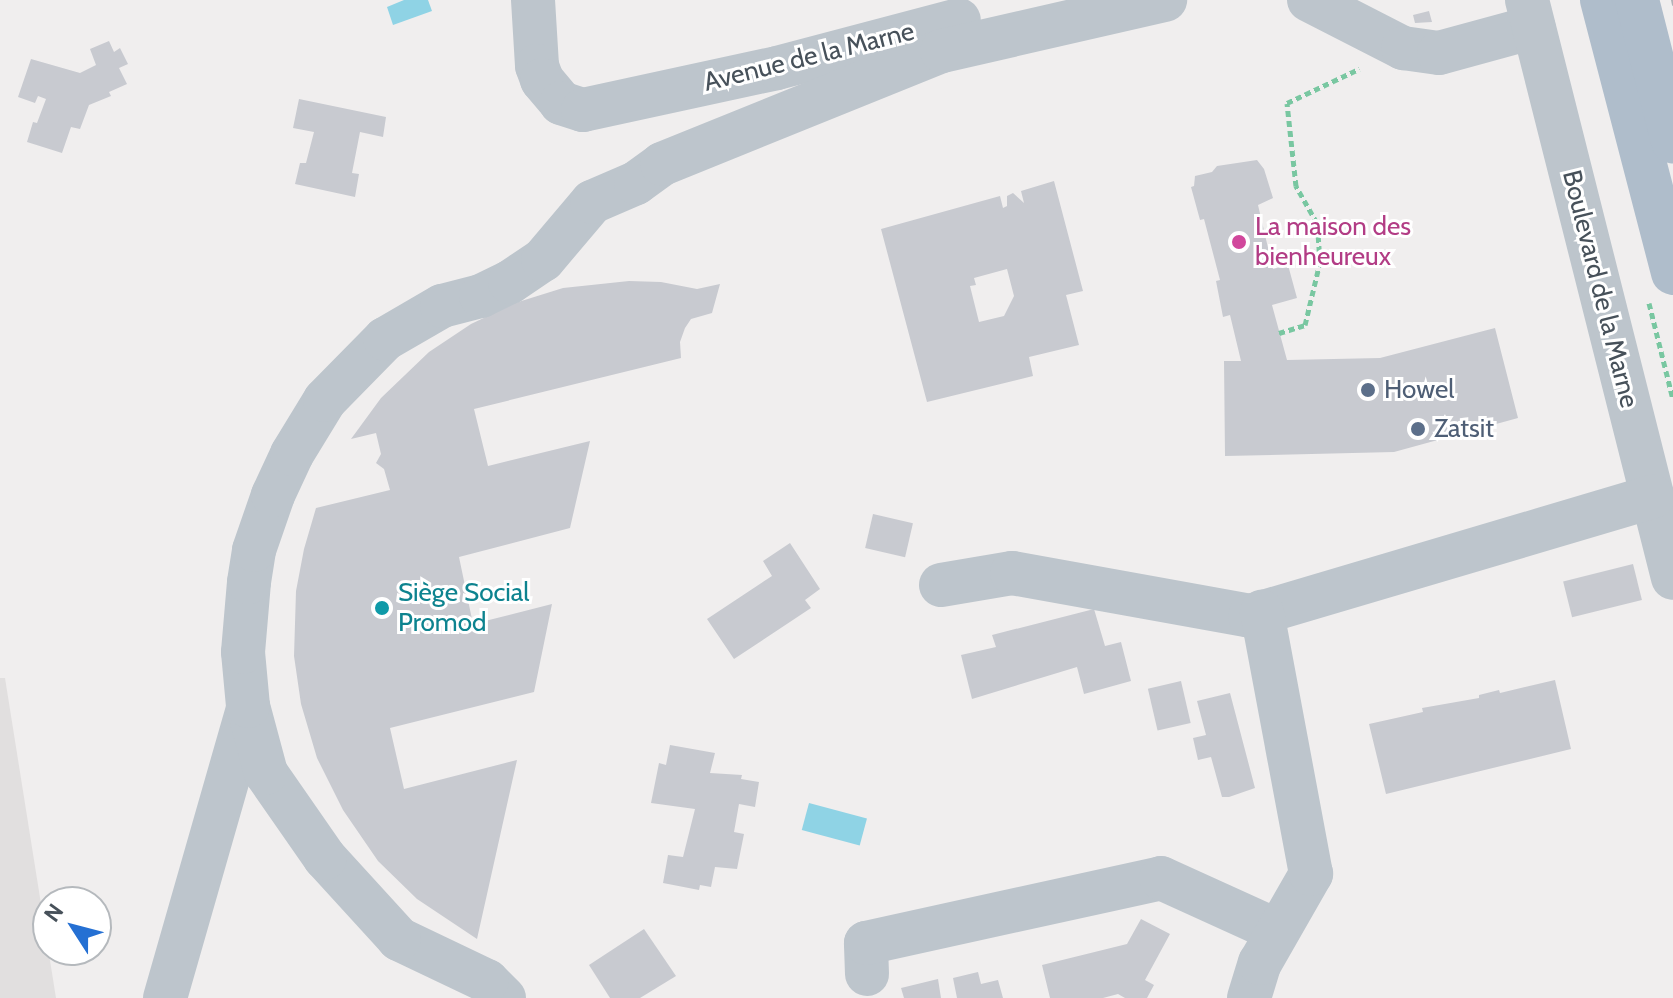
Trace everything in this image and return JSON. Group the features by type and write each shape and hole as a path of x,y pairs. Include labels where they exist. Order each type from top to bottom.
{"main road":[{"path":"1602,0 1673,273"},
{"path":"1637,0 1673,141"}],"street":[{"name":"Avenue de la Marne","path":"533,0 537,66 542,80 561,103 583,110 777,68 1035,0"},
{"path":"504,998 487,981 399,939 325,858 266,773 248,706 243,652 244,616 263,521 292,454 325,400 385,339 442,306 481,296 510,282 543,260 592,202 636,183 662,164 942,51 1165,0"},
{"path":"1309,0 1403,48 1439,53 1530,14"},
{"name":"Boulevard de la Marne","path":"1530,14 1673,578"},
{"path":"941,585 1012,573 1250,616 1653,497"},
{"path":"1249,998 1260,963 1311,874 1262,612"},
{"path":"165,998 248,706"},
{"path":"867,974 866,943 1161,878 1278,931"}],"path":[{"path":"1279,333 1305,325 1320,262 1317,223 1296,186 1287,103 1403,48"}],"shaded area":[{"path":"0,678 5,678 38,886 32,886 32,966 51,966 56,998 0,998"}],"water":[{"path":"404,0 428,0 432,11 393,25 387,7"},
{"path":"809,803 867,819 860,846 802,830"}],"building":[{"path":"1429,11 1432,22 1415,23 1413,15"},
{"path":"109,41 114,52 120,48 128,64 119,68 127,84 109,92 111,96 89,105 80,129 71,127 62,153 27,142 33,122 37,123 46,99 38,96 35,103 18,97 31,59 80,73 96,65 90,49"},
{"path":"299,99 386,117 383,137 360,132 352,173 359,174 355,197 295,184 300,163 306,163 314,132 293,128"},
{"name":"Howel","path":"1257,160 1264,169 1273,198 1258,205 1273,269 1288,265 1297,298 1272,305 1287,360 1380,358 1495,328 1518,418 1394,452 1225,456 1224,361 1241,361 1230,315 1223,317 1216,281 1220,280 1204,219 1200,220 1191,187 1194,186 1195,176 1212,172 1217,166"},
{"path":"1054,181 1083,291 1066,295 1079,345 1029,357 1033,376 927,402 881,229 1000,196 1003,208 1007,206 1007,196 1013,193 1024,203 1021,191","holes":["1007,269 1014,296 1004,316 979,322 970,286 976,285 974,278"]},
{"name":"Siège Social Promod","path":"629,281 661,282 697,289 720,284 712,313 691,319 685,328 680,342 681,358 474,409 488,466 590,441 570,528 459,557 473,624 552,604 534,692 390,728 404,789 517,760 477,939 417,899 378,861 343,810 317,758 301,704 294,656 296,591 304,549 316,508 390,490 384,469 376,463 381,454 376,433 351,439 381,398 429,352 471,324 515,303 563,288"},
{"path":"873,514 913,523 905,557 865,548"},
{"path":"790,543 820,589 805,600 811,608 734,659 707,619 772,576 763,561"},
{"path":"1633,564 1642,600 1572,617 1563,581"},
{"path":"1094,609 1105,646 1121,642 1131,681 1084,694 1077,667 972,699 961,655 996,647 992,635"},
{"path":"1555,680 1571,749 1386,794 1369,724 1423,712 1422,708"},
{"path":"1181,681 1191,723 1158,731 1148,689"},
{"path":"1230,693 1255,788 1222,797 1211,757 1198,760 1193,738 1206,735 1197,701"},
{"path":"670,745 715,753 710,773 742,775 741,779 759,782 755,807 739,804 734,832 744,834 737,869 715,867 711,887 700,885 699,890 663,883 668,855 683,857 695,809 651,803 659,763 666,765"},
{"path":"1141,919 1170,934 1145,980 1154,985 1147,998 1125,998 1118,994 1103,998 1050,998 1042,965 1127,944"},
{"path":"644,929 676,976 640,998 610,998 589,965"},
{"path":"978,972 981,984 998,980 1003,998 957,998 953,978"},
{"path":"938,979 941,998 904,998 901,988"}],"tram line":[{"path":"1672,0 1673,5"}],"place":[{"name":"La maison des bienheureux","path":"1239,242"},
{"name":"Howel","path":"1368,390"},
{"name":"Zatsit","path":"1418,429"},
{"name":"Siège Social Promod","path":"382,608"}]}
